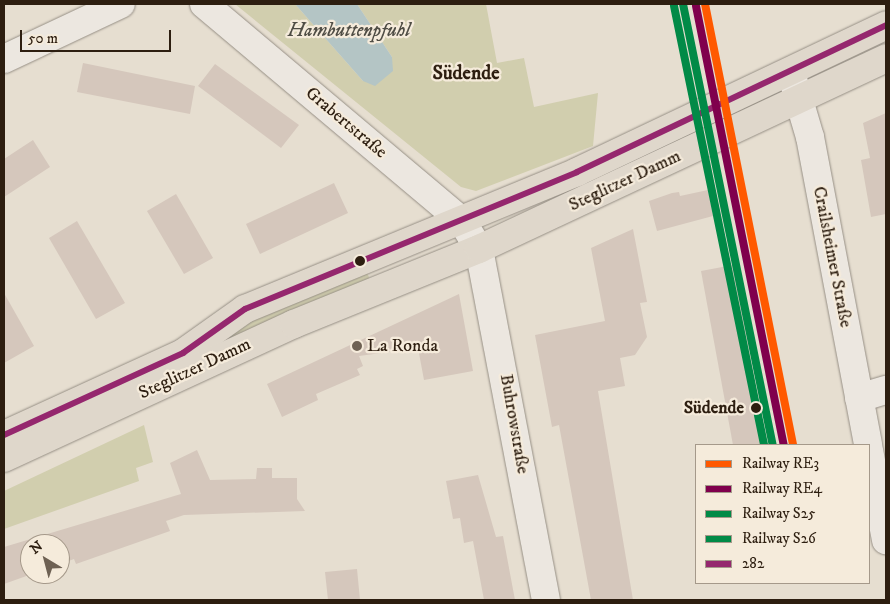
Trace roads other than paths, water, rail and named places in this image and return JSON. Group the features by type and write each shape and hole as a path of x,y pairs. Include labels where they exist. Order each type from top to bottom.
{"main road":[{"name":"Steglitzer Damm","path":"4,435 183,353 245,310 462,221 636,145 786,71 886,25"},
{"name":"Steglitzer Damm","path":"4,458 388,284 479,249 886,58"}],"street":[{"path":"4,59 122,4"},
{"name":"Grabertstraße","path":"204,4 462,221 479,249"},
{"name":"Crailsheimer Straße","path":"786,71 791,102 868,444"},
{"path":"634,177 636,145"},
{"name":"Buhrowstraße","path":"479,249 546,600"},
{"path":"376,256 388,284"},
{"path":"858,398 886,390"},
{"path":"870,455 886,540"}],"water":[{"name":"Hambuttenpfuhl","path":"295,4 357,4 392,57 393,71 375,86 363,81"}],"rail line":[{"name":"S25","path":"683,4 773,444"},
{"name":"RE3","path":"705,4 793,444"},
{"name":"S26","path":"674,6 764,444"},
{"name":"RE4","path":"696,6 784,444"}],"place":[{"name":"La Ronda","path":"357,346"},
{"name":"Südende","path":"756,408"}],"district":[{"name":"Südende","path":"466,73"}]}
